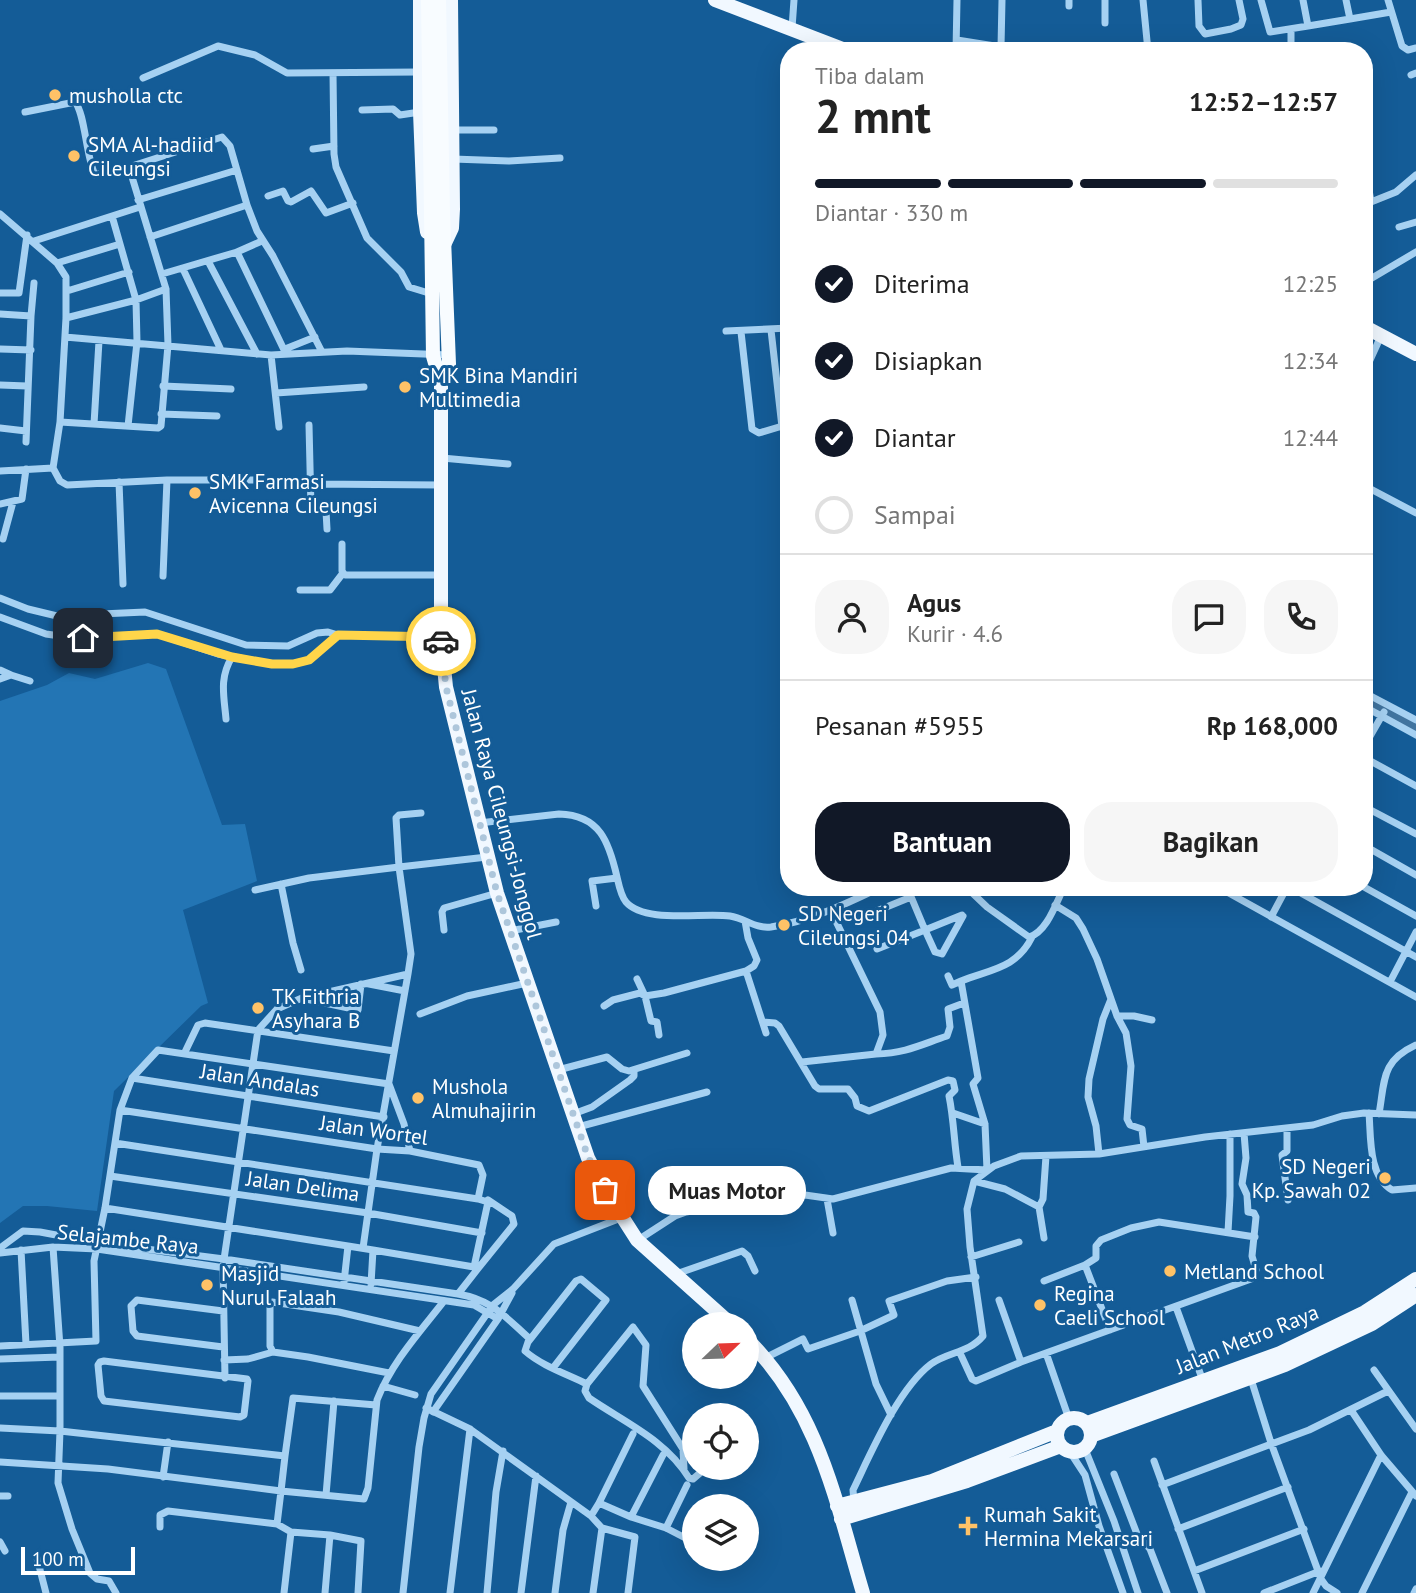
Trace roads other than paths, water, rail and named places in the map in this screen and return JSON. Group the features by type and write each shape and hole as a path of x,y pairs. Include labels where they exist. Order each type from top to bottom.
{"highway":[{"path":"428,0 437,218"},
{"path":"437,218 439,0"},
{"name":"Jalan Raya Cileungsi-Jonggol","path":"437,218 449,355 449,364 441,373 433,356 433,295 438,248"}],"main road":[{"name":"Jalan Raya Cileungsi-Jonggol","path":"420,0 419,72 424,213 438,248"},
{"name":"Jalan Raya Cileungsi-Jonggol","path":"438,248 452,228 451,0"},
{"path":"715,0 826,42"},
{"path":"1373,331 1416,354"},
{"name":"Jalan Raya Cileungsi-Jonggol","path":"441,373 441,637 446,687 497,893 588,1157 621,1218 637,1240 718,1312"},
{"name":"Jalan Metro Raya","path":"1088,1436 1203,1381 1280,1353 1312,1338 1365,1312 1416,1279"},
{"name":"Jalan Metro Raya","path":"1088,1436 1285,1366 1372,1324 1416,1295"},
{"path":"760,1353 779,1373 817,1440 863,1593"},
{"path":"839,1512 967,1481 1065,1449 1088,1436 1082,1420 1069,1419 1060,1426 1058,1439 1065,1449"},
{"path":"839,1512 854,1502 932,1480 1058,1431"}],"street":[{"path":"792,28 794,0"},
{"path":"957,0 957,40 970,42"},
{"path":"1001,42 1002,0"},
{"path":"1105,0 1105,23"},
{"path":"1143,0 1148,42"},
{"path":"1198,0 1200,30 1205,34 1241,25 1243,19 1239,0"},
{"path":"1261,0 1269,32 1391,12"},
{"path":"1303,0 1308,26"},
{"path":"1346,0 1350,19"},
{"path":"1388,0 1402,46 1408,50 1416,48"},
{"path":"1291,29 1291,42"},
{"path":"143,78 218,46 255,55 284,72 419,72"},
{"path":"333,73 336,167 367,238 401,272 409,287 433,295"},
{"path":"25,112 75,102 80,109 87,150 95,175 130,167 222,138 228,142 247,205 262,241 268,247 322,352"},
{"path":"362,110 393,109 400,115 420,112"},
{"path":"452,130 494,130"},
{"path":"313,149 334,146"},
{"path":"452,159 509,161 560,158"},
{"path":"60,422 160,428 169,345 166,289 130,167"},
{"path":"34,241 112,216 139,203 237,170"},
{"path":"1373,201 1396,192 1416,175"},
{"path":"268,196 283,191 290,202 311,191 326,213 353,203"},
{"path":"150,237 247,205"},
{"path":"0,214 34,241 57,263 66,277 60,422 53,468 60,481 67,485 167,480 442,485"},
{"path":"112,216 136,300 136,342 128,426"},
{"path":"1399,227 1416,222"},
{"path":"0,293 19,293 26,236"},
{"path":"162,274 237,252 262,241"},
{"path":"57,263 120,244"},
{"path":"237,252 285,351"},
{"path":"1373,277 1416,252"},
{"path":"208,261 257,354"},
{"path":"183,269 221,350"},
{"path":"67,292 129,272"},
{"path":"26,443 34,283"},
{"path":"66,318 136,300 166,289"},
{"path":"0,314 31,316"},
{"path":"726,331 780,329"},
{"path":"771,330 780,388"},
{"path":"741,331 752,429 756,433 780,427"},
{"path":"65,337 271,355 315,337"},
{"path":"94,424 99,341"},
{"path":"0,349 31,350"},
{"path":"285,351 449,355"},
{"path":"271,355 279,428"},
{"path":"0,385 27,386"},
{"path":"163,386 231,389"},
{"path":"276,393 365,387"},
{"path":"161,414 217,416"},
{"path":"309,425 310,506 326,510 327,528"},
{"path":"0,428 26,431"},
{"path":"442,458 508,464"},
{"path":"0,471 53,468"},
{"path":"0,503 13,502 23,497 26,469"},
{"path":"163,576 167,480"},
{"path":"119,482 123,584"},
{"path":"1373,490 1416,513"},
{"path":"3,539 13,502"},
{"path":"300,590 330,590 343,573 342,544"},
{"path":"343,573 441,575"},
{"path":"0,598 57,616 145,612 246,645 288,646 317,633 328,632 338,635 441,637"},
{"path":"0,617 46,634 75,638 157,634 232,657 272,664 293,664 309,660 338,635"},
{"path":"226,719 222,686 226,667 232,657"},
{"path":"0,670 30,681"},
{"path":"0,679 11,675"},
{"path":"1373,700 1416,735"},
{"path":"1373,709 1416,720"},
{"path":"1373,731 1385,711"},
{"path":"1373,762 1416,786"},
{"path":"1373,811 1416,834"},
{"path":"363,1248 377,1149 411,954 399,867 397,816 421,813"},
{"path":"479,823 559,814 581,818 595,825 601,831 627,903 644,912 664,915 735,916 768,927 831,911 862,896"},
{"path":"1373,851 1416,875"},
{"path":"255,890 319,877 487,857"},
{"path":"596,906 592,881 617,877"},
{"path":"281,884 301,970"},
{"path":"1373,892 1416,916"},
{"path":"444,930 444,908 497,893"},
{"path":"862,917 901,896"},
{"path":"877,949 925,930 963,915 942,954 935,952 925,930 911,896"},
{"path":"975,896 1023,934 1032,937"},
{"path":"948,976 952,985 1004,967 1015,960 1032,937 1041,930 1059,896"},
{"path":"1234,896 1416,997"},
{"path":"1271,917 1284,896"},
{"path":"1305,896 1416,957"},
{"path":"1055,905 1080,922 1126,1033 1131,1066 1127,1119 1130,1125 1143,1129 1144,1147"},
{"path":"831,911 880,1012 883,1035 876,1054"},
{"path":"604,1006 613,1000 640,993 645,996 680,989 746,971 757,963 745,921"},
{"path":"510,931 556,922"},
{"path":"1390,982 1416,932"},
{"path":"746,971 766,1033"},
{"path":"225,1369 224,1263 258,1030 277,1009 302,998 408,974"},
{"path":"637,979 645,996 650,1020 657,1022 659,1035"},
{"path":"961,981 978,1078 973,1084 985,1124 986,1170"},
{"path":"420,1014 467,996 527,983"},
{"path":"363,984 405,991"},
{"path":"302,998 358,1010 363,984"},
{"path":"1099,1154 1096,1126 1088,1097 1089,1079 1103,1019 1111,999"},
{"path":"802,1062 909,1051 920,1044 947,1036 950,1027 948,1009 964,1003"},
{"path":"1117,1016 1152,1020"},
{"path":"185,1052 202,1023 394,1051"},
{"path":"763,1023 775,1023 779,1026 815,1086 848,1089 857,1106 869,1111 950,1080 956,1087 949,1097 958,1167"},
{"path":"1379,1114 1388,1066 1399,1054 1416,1045"},
{"path":"0,1359 60,1350 96,1341 94,1261 120,1110 132,1079 160,1049 389,1084"},
{"path":"558,1070 607,1057 622,1069 634,1070 687,1053"},
{"path":"575,1121 630,1080 634,1076 634,1070"},
{"name":"Jalan Andalas","path":"132,1079 384,1117"},
{"path":"389,1084 404,1124 410,1151"},
{"path":"575,1121 707,1091"},
{"name":"Jalan Wortel","path":"120,1110 377,1149 410,1151 479,1165 483,1175 478,1199"},
{"path":"953,1113 985,1124"},
{"path":"1369,1113 1374,1164 1379,1177 1392,1190 1416,1188"},
{"path":"854,1502 853,1490 901,1398 929,1366 960,1353 983,1336 971,1258 967,1209 974,1181 986,1170 1021,1156 1099,1154 1230,1134 1287,1129 1342,1116 1369,1113 1416,1115"},
{"path":"1287,1129 1287,1151 1282,1155 1288,1200"},
{"path":"960,1353 975,1381 1251,1279 1255,1273 1252,1256 1256,1215 1248,1212 1247,1195 1242,1184 1244,1133"},
{"path":"1228,1232 1230,1134"},
{"path":"114,1143 488,1200 512,1216 514,1224 475,1269 458,1294"},
{"path":"1044,1238 1039,1207 1043,1199 1046,1156"},
{"path":"637,1240 681,1213 805,1195 827,1199 958,1167 986,1170"},
{"name":"Jalan Delima","path":"110,1176 368,1213 482,1233"},
{"path":"974,1181 1005,1189 1039,1207"},
{"path":"827,1199 833,1233"},
{"path":"475,1269 488,1200"},
{"path":"105,1208 363,1248 475,1269"},
{"path":"402,1593 423,1423 432,1406 491,1309 554,1244 621,1218"},
{"path":"1044,1281 1085,1265 1097,1256 1095,1248 1098,1242 1131,1228 1159,1222 1255,1237"},
{"path":"0,1250 23,1231 40,1232 98,1246"},
{"path":"971,1258 1019,1242"},
{"name":"Selajambe Raya","path":"0,1250 98,1246 224,1263 344,1282 371,1290 474,1305 491,1309 500,1315 530,1339 525,1348 527,1353 553,1368"},
{"path":"348,1246 344,1282 372,1281 458,1294 474,1297 491,1309"},
{"path":"53,1247 60,1350 58,1483 78,1547 90,1573 97,1579 109,1581 116,1593"},
{"path":"959,1249 970,1247"},
{"path":"21,1250 26,1344"},
{"path":"371,1290 373,1250"},
{"path":"676,1274 742,1251 748,1255 755,1271"},
{"path":"1085,1265 1110,1330"},
{"path":"765,1358 803,1339 808,1349 860,1331 894,1315 889,1301 947,1281 976,1277"},
{"path":"530,1339 578,1279 605,1298 553,1368 587,1384"},
{"path":"432,1406 500,1315 513,1289"},
{"path":"0,1462 58,1464 354,1499 365,1497 379,1396 389,1373 449,1294"},
{"path":"223,1311 137,1300 131,1306 132,1331 137,1336 223,1347"},
{"path":"852,1300 876,1384 891,1415"},
{"path":"999,1300 1021,1362"},
{"path":"273,1352 270,1346 272,1302 339,1312 419,1331"},
{"path":"1176,1307 1203,1381"},
{"path":"682,1446 643,1386 646,1345 632,1327 584,1391 589,1398 652,1438 682,1467"},
{"path":"0,1346 26,1344 60,1350"},
{"path":"225,1369 248,1380 242,1417 104,1401 101,1396 99,1363 104,1361 225,1369 273,1352 389,1373"},
{"path":"1046,1353 1069,1419"},
{"path":"1374,1370 1416,1429"},
{"path":"1251,1379 1271,1443 1320,1575 1326,1586 1336,1593"},
{"path":"1162,1485 1352,1410 1388,1391"},
{"path":"277,1524 293,1398 334,1401 415,1395"},
{"path":"0,1396 60,1396"},
{"path":"326,1495 334,1401"},
{"path":"432,1406 502,1451 571,1502 631,1517 666,1528 682,1537"},
{"path":"1352,1410 1381,1455 1414,1494 1362,1593"},
{"path":"0,1428 60,1431 285,1456"},
{"path":"450,1593 470,1429"},
{"path":"593,1593 602,1528 595,1509 633,1434"},
{"path":"1088,1436 1138,1593"},
{"path":"163,1477 168,1443"},
{"path":"1065,1449 1085,1475 1099,1526 1123,1593"},
{"path":"487,1593 502,1451"},
{"path":"631,1517 663,1455"},
{"path":"1313,1593 1381,1455"},
{"path":"1154,1461 1202,1593"},
{"path":"1114,1474 1138,1534 1150,1549 1167,1593"},
{"path":"521,1593 536,1476"},
{"path":"666,1528 687,1485"},
{"path":"1178,1529 1288,1487"},
{"path":"555,1593 563,1530 571,1502"},
{"path":"160,1527 160,1515 168,1511 277,1524 291,1532 361,1541 358,1593"},
{"path":"602,1528 635,1537 628,1593"},
{"path":"1194,1571 1304,1529"},
{"path":"284,1593 291,1532"},
{"path":"325,1593 330,1535"},
{"path":"0,1542 5,1551"},
{"path":"37,1558 46,1593"},
{"path":"1264,1593 1320,1575"}],"waterway":[{"path":"1373,705 1416,729"}],"place":[{"name":"musholla ctc","path":"55,95"},
{"name":"SMA Al-hadiid Cileungsi","path":"74,156"},
{"name":"SMK Bina Mandiri Multimedia","path":"405,387"},
{"name":"SMK Farmasi Avicenna Cileungsi","path":"195,493"},
{"name":"SD Negeri Cileungsi 04","path":"784,925"},
{"name":"TK Fithria Asyhara B","path":"258,1008"},
{"name":"Mushola Almuhajirin","path":"418,1098"},
{"name":"SD Negeri Kp. Sawah 02","path":"1385,1178"},
{"name":"Muas Motor","path":"605,1190"},
{"name":"Metland School","path":"1170,1271"},
{"name":"Masjid Nurul Falaah","path":"207,1285"},
{"name":"Regina Caeli School","path":"1040,1305"},
{"name":"Rumah Sakit Hermina Mekarsari","path":"968,1526"}]}
